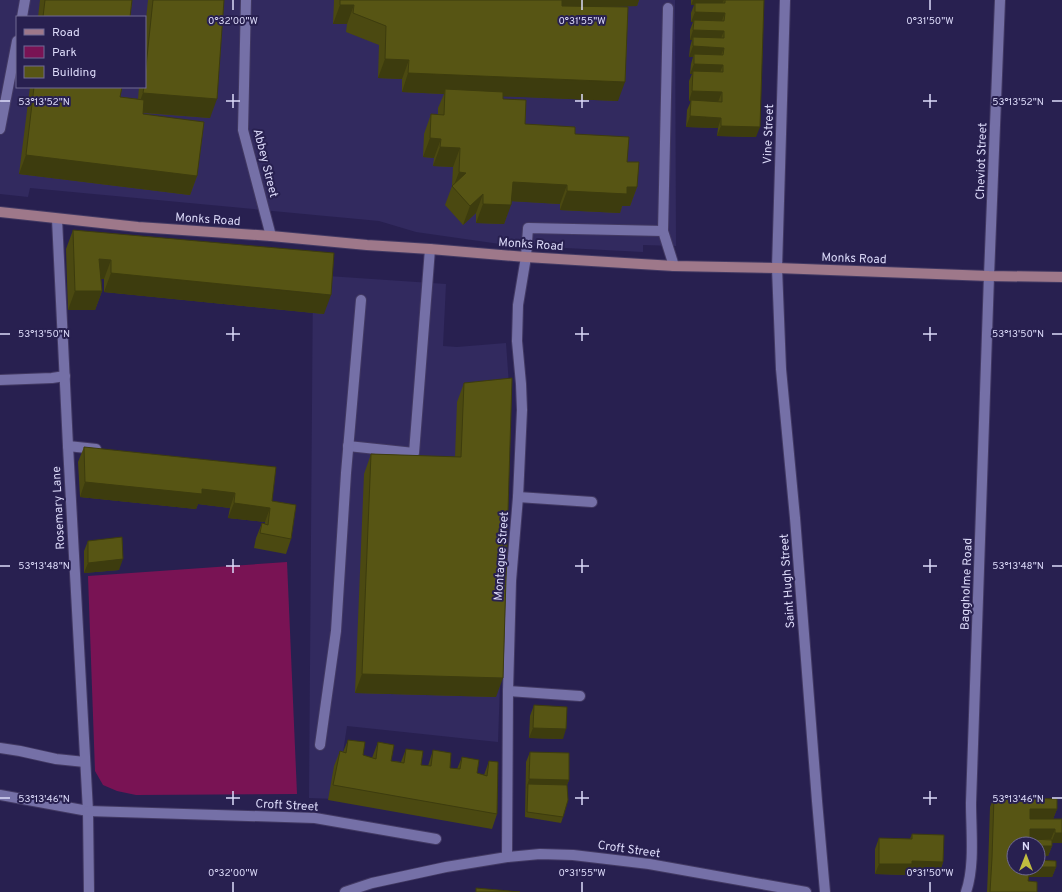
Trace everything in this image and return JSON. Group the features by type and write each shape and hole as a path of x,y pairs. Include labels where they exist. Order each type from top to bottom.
{"main road":[{"name":"Monks Road","path":"0,212 138,227 271,236 526,257 674,266 777,268 989,276 1062,276"}],"street":[{"path":"22,16 25,0"},
{"name":"Abbey Street","path":"246,0 243,130 271,236"},
{"name":"Vine Street","path":"777,268 785,0"},
{"name":"Cheviot Street","path":"989,276 1000,0"},
{"path":"668,8 663,232 674,266"},
{"path":"0,129 16,46"},
{"name":"Rosemary Lane","path":"57,219 88,811 89,892"},
{"name":"Montague Street","path":"507,856 508,690 511,581 518,497 522,410 517,341 518,305 526,257 528,228 663,232"},
{"path":"348,446 414,453 430,249"},
{"name":"Saint Hugh Street","path":"777,268 781,369 795,518 825,892"},
{"name":"Baggholme Road","path":"966,892 970,875 971,860 989,276"},
{"path":"320,745 336,631 348,446 361,300"},
{"path":"0,380 65,376"},
{"path":"68,446 107,450"},
{"path":"518,497 592,502"},
{"path":"508,690 580,696"},
{"path":"0,748 56,759 85,762"},
{"name":"Croft Street","path":"0,795 88,811 315,818 436,839"},
{"name":"Croft Street","path":"345,892 372,883 446,867 507,856 540,854 580,856 649,864 806,892"}],"shaded area":[{"path":"0,0 675,0 676,246 643,245 643,252 507,245 416,232 379,221 30,188 28,197 0,194"},
{"path":"313,275 446,284 443,346 457,347 506,343 510,399 498,742 347,726 336,799 309,798"}],"green space":[{"path":"287,562 297,794 136,795 117,791 103,785 95,771 88,576"}],"building":[{"path":"45,0 132,0 130,16 43,16"},
{"path":"153,0 224,0 217,99 143,93 144,88 146,88 146,66"},
{"path":"340,0 562,0 562,6 628,7 625,82 408,73 409,60 385,59 386,26 353,13 354,5 340,5"},
{"path":"725,0 764,0 760,127 721,126 721,118 690,116 691,100 722,102 722,92 692,91 693,71 723,72 723,65 694,64 694,54 723,55 724,48 693,46 693,37 724,38 724,31 693,30 694,20 724,21 725,13 695,12 695,3 725,3"},
{"path":"34,88 122,88 120,97 144,100 143,114 204,122 197,176 26,155"},
{"path":"445,89 503,92 503,99 526,100 525,124 575,127 575,134 629,137 627,162 639,162 637,187 627,187 627,194 567,191 567,185 513,182 511,205 483,204 483,194 470,206 452,186 466,173 459,172 460,148 440,147 441,139 430,138 431,114 444,115"},
{"path":"73,230 334,253 331,295 111,273 111,260 99,259 102,291 75,291"},
{"path":"512,378 503,678 362,674 371,454 461,457 464,383"},
{"path":"84,447 276,467 272,501 296,505 291,539 260,533 262,523 268,525 270,508 234,503 235,493 202,489 202,494 85,482"},
{"path":"122,537 123,559 88,563 88,541"},
{"path":"534,705 567,707 566,729 533,728"},
{"path":"348,740 365,742 363,755 376,759 378,742 394,745 391,761 404,763 406,749 423,751 421,765 431,766 433,750 451,753 450,768 460,769 462,757 479,760 477,773 487,776 489,761 498,762 497,814 333,785 340,751 346,753"},
{"path":"530,752 569,753 569,780 529,779"},
{"path":"528,784 567,785 568,800 563,817 527,812"},
{"path":"994,797 1057,799 1057,809 1030,809 1030,819 1062,819 1062,833 1055,833 1055,829 1030,829 1030,836 1006,836 1006,876 1029,876 1028,881 1037,882 1037,892 990,892"},
{"path":"912,834 944,835 943,862 912,861 912,864 879,864 879,838 912,839"},
{"path":"1046,840 1052,840 1052,846 1046,846"},
{"path":"1046,860 1056,861 1056,867 1046,867"},
{"path":"476,888 520,892 476,892"}]}
